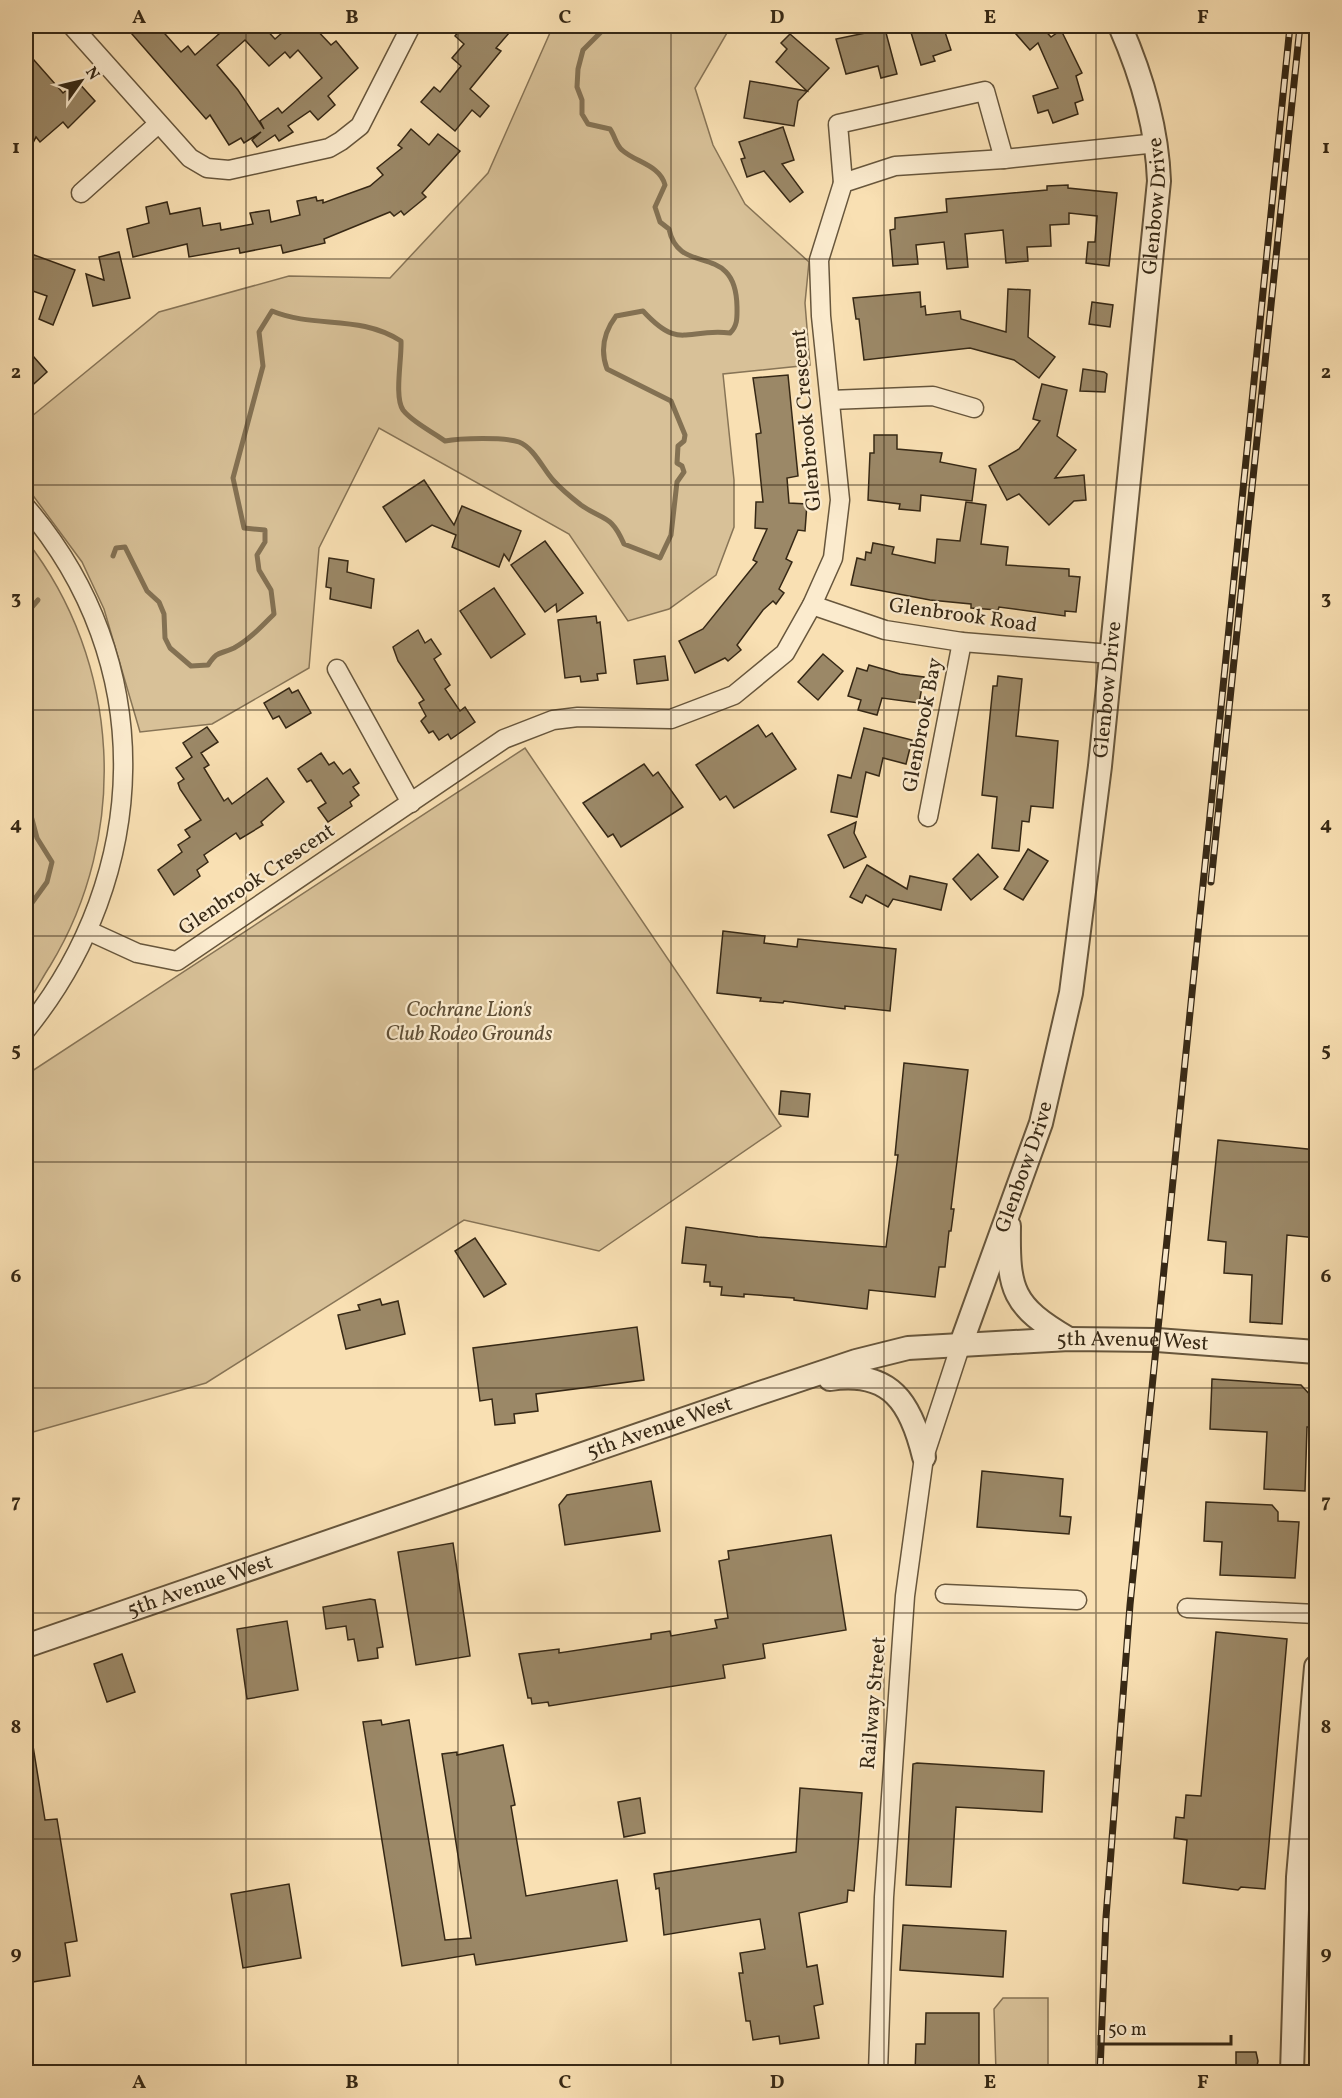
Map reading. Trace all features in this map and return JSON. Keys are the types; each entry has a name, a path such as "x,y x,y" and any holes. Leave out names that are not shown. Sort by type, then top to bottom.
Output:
{"street":[{"path":"72,26 190,158 199,164 218,170 242,168 329,148 360,126 411,26"},
{"name":"Glenbow Drive","path":"961,1344 1041,1123 1071,993 1094,811 1159,181 1157,143 1141,76 1120,26"},
{"path":"1004,159 985,91 838,124 843,183 895,166 1004,159 1157,143"},
{"path":"81,193 158,124"},
{"name":"Glenbrook Crescent","path":"89,931 137,953 177,961 504,739 553,720 578,717 671,719 734,695 785,653 812,605 833,558 840,500 819,289 819,260 843,183"},
{"path":"830,400 933,396 974,408"},
{"path":"26,507 56,546 84,594 105,651 118,711 123,771 119,832 108,879 89,931 58,986 26,1030"},
{"name":"Glenbrook Road","path":"812,605 885,630 962,642 1111,654"},
{"name":"Glenbrook Bay","path":"928,817 962,642"},
{"path":"338,669 411,803"},
{"path":"1009,1212 1008,1269 1012,1285 1021,1302 1034,1316 1069,1339"},
{"name":"5th Avenue West","path":"26,1646 381,1522 856,1361 908,1348 1069,1339 1156,1340 1317,1352"},
{"name":"Railway Street","path":"878,2073 891,1769 905,1596 924,1457 961,1344"},
{"path":"787,1386 850,1377 877,1381 892,1391 904,1405 916,1428 924,1457"},
{"path":"945,1594 1077,1600"},
{"path":"1187,1608 1317,1614"},
{"path":"1292,2073 1307,1877 1317,1667"}],"green space":[{"path":"553,26 731,26 695,88 713,145 745,204 809,262 805,303 810,365 723,374 734,480 734,527 716,575 669,609 628,621 569,534 379,428 319,548 309,668 212,724 140,732 104,609 82,562 26,486 26,421 159,312 289,276 390,278 488,173"},
{"path":"26,540 58,588 81,639 96,693 104,749 103,806 93,861 76,915 50,966 26,1004"},
{"name":"Cochrane Lion's Club Rodeo Grounds","path":"525,748 781,1126 599,1251 464,1220 206,1383 26,1434 26,1075"},
{"path":"1003,1998 1048,1998 1048,2072 996,2072 994,2009"}],"building":[{"path":"125,26 158,26 181,52 188,46 195,55 228,26 263,26 275,39 290,26 313,26 331,45 336,41 358,68 328,96 335,105 318,120 310,111 288,126 293,132 279,141 275,135 257,147 252,140 261,132 244,143 241,138 229,145 210,115 206,119","holes":["245,40 269,66 285,52 290,58 298,50 322,78 282,113 278,108 260,121 264,129 238,90 217,65"]},
{"path":"463,26 515,26 496,48 501,51 470,89 489,106 480,117 472,110 455,131 421,102 434,87 440,92 461,66 452,58 464,44 455,36"},
{"path":"909,26 943,26 951,50 933,56 935,61 921,65"},
{"path":"1009,26 1041,26 1051,37 1061,30 1082,73 1076,76 1083,100 1075,103 1078,114 1053,123 1048,110 1038,113 1033,96 1058,88 1038,43 1030,50"},
{"path":"885,29 897,74 881,78 878,66 846,74 836,39"},
{"path":"790,34 829,68 798,101 794,126 744,118 750,81 807,91 776,62 787,49 781,43"},
{"path":"26,51 63,93 77,81 95,101 68,128 63,122 40,142 36,137 26,157"},
{"path":"783,127 794,160 782,164 803,192 790,202 764,171 747,177 741,159 745,158 739,142"},
{"path":"411,129 429,145 438,134 460,151 422,193 426,197 404,215 401,211 394,216 390,212 324,239 325,243 283,253 281,245 240,253 239,248 189,257 187,244 133,257 127,229 149,223 146,207 167,202 170,214 200,208 203,226 220,223 221,230 253,224 250,213 269,210 271,222 300,215 297,201 316,197 317,201 323,200 323,203 370,186 383,175 377,168 402,148 398,145"},
{"path":"1068,185 1068,188 1117,193 1109,266 1086,263 1088,242 1095,242 1097,216 1069,213 1069,224 1050,225 1051,246 1027,247 1028,261 1006,263 1003,230 965,234 968,267 947,269 944,242 916,245 918,264 893,266 890,230 895,229 895,218 947,212 946,199 1047,190 1047,186"},
{"path":"26,252 75,270 53,325 39,319 47,296 30,290 32,284 26,282"},
{"path":"119,252 130,298 93,306 86,274 104,280 99,257"},
{"path":"1008,289 1030,290 1028,337 1055,357 1039,378 1014,360 970,348 864,360 859,319 856,319 853,298 920,292 921,307 925,306 926,315 960,311 961,319 1006,332"},
{"path":"1092,302 1113,305 1110,327 1089,324"},
{"path":"26,348 47,372 26,391"},
{"path":"1083,369 1107,374 1105,392 1080,391"},
{"path":"788,375 798,476 787,478 789,503 807,504 805,531 798,530 786,559 792,562 779,589 784,593 776,604 773,601 763,610 737,645 741,650 728,661 725,658 695,673 679,641 703,629 757,562 753,560 767,529 755,528 756,502 763,502 756,434 761,433 753,378"},
{"path":"1042,384 1067,390 1057,436 1076,450 1055,478 1084,475 1086,500 1074,501 1049,525 1019,494 1007,500 989,466 1019,449 1040,421 1033,419"},
{"path":"874,435 897,435 897,449 942,453 940,462 976,469 972,501 921,495 920,511 899,509 900,504 868,500 870,453 874,453"},
{"path":"424,480 454,525 462,506 521,531 509,561 504,554 499,567 452,547 456,535 432,525 406,542 383,507"},
{"path":"966,502 986,505 981,544 1008,547 1006,565 1069,569 1069,576 1080,577 1076,612 1065,611 1065,616 999,607 998,610 971,608 971,604 930,600 851,585 857,558 865,560 866,552 871,553 873,543 894,547 892,554 935,563 937,539 960,541"},
{"path":"545,541 583,593 557,612 556,604 545,612 511,565"},
{"path":"329,558 348,561 347,572 374,579 371,608 330,599 331,588 326,587"},
{"path":"494,588 525,634 491,658 460,611"},
{"path":"596,616 597,623 600,622 606,673 597,674 598,680 581,682 580,676 565,678 558,620"},
{"path":"418,630 425,643 431,639 441,654 434,659 450,685 445,689 460,711 465,707 475,722 451,739 448,734 439,740 433,731 429,733 421,721 426,716 419,703 424,700 398,661 393,647"},
{"path":"823,654 843,671 818,700 798,682"},
{"path":"665,656 668,680 637,684 634,660"},
{"path":"869,665 900,674 924,677 919,703 882,698 877,715 858,710 861,700 848,696 857,668 867,671"},
{"path":"998,676 1022,679 1016,736 1058,741 1053,808 1031,806 1029,822 1022,821 1019,851 992,848 997,797 982,795 993,686 997,686"},
{"path":"289,688 292,693 298,690 311,713 286,728 279,716 273,719 264,703"},
{"path":"758,725 766,737 772,733 796,769 734,808 726,796 720,800 696,765"},
{"path":"207,727 218,742 201,753 209,765 204,768 224,801 228,798 232,804 267,778 284,802 261,822 263,825 240,839 236,833 204,855 208,862 197,870 200,876 174,895 158,870 182,852 178,845 190,837 185,830 201,820 180,789 178,783 184,779 176,768 192,757 183,743"},
{"path":"864,728 912,740 906,764 883,758 879,776 866,772 857,817 831,812 838,775 851,778"},
{"path":"321,753 329,765 334,762 343,774 350,769 359,783 353,787 359,795 350,802 352,806 328,822 318,808 326,803 311,780 307,782 298,769"},
{"path":"644,764 653,776 658,772 683,807 621,847 613,834 608,837 583,803"},
{"path":"856,822 854,833 866,857 844,868 828,835"},
{"path":"1028,849 1048,861 1023,900 1004,889"},
{"path":"978,854 998,877 971,900 953,879"},
{"path":"867,865 907,889 910,876 947,884 941,910 893,899 888,907 866,895 862,903 850,897"},
{"path":"723,931 765,936 764,943 797,947 798,939 896,949 890,1011 845,1006 845,1009 784,1001 783,1003 760,1001 761,998 717,993"},
{"path":"904,1063 968,1070 951,1209 954,1209 951,1231 949,1231 945,1267 939,1267 935,1297 869,1290 867,1309 794,1300 794,1298 744,1294 744,1297 721,1295 722,1287 710,1286 710,1282 704,1282 706,1265 682,1263 686,1227 758,1237 886,1247 898,1155 895,1155"},
{"path":"781,1091 810,1094 808,1117 779,1114"},
{"path":"1218,1140 1317,1150 1317,1238 1287,1235 1282,1324 1250,1322 1252,1275 1224,1273 1226,1242 1208,1240"},
{"path":"475,1238 506,1284 484,1297 455,1251"},
{"path":"380,1299 382,1305 398,1301 405,1334 346,1349 338,1315 360,1310 358,1305"},
{"path":"637,1327 644,1380 536,1394 538,1411 514,1414 515,1423 495,1425 492,1399 480,1401 473,1348"},
{"path":"1212,1379 1301,1385 1312,1397 1311,1427 1307,1427 1305,1491 1264,1489 1267,1432 1210,1429"},
{"path":"982,1471 1063,1479 1060,1516 1071,1517 1069,1534 977,1527"},
{"path":"651,1481 660,1531 565,1545 559,1505 567,1495"},
{"path":"1206,1502 1272,1505 1278,1512 1278,1521 1299,1522 1295,1578 1220,1575 1222,1542 1204,1541"},
{"path":"831,1535 846,1630 763,1644 765,1658 723,1665 725,1678 549,1706 548,1702 532,1704 531,1698 528,1698 519,1654 559,1649 559,1653 651,1639 651,1634 670,1631 671,1636 717,1628 715,1620 728,1618 719,1561 729,1559 728,1551"},
{"path":"453,1543 470,1656 416,1665 398,1552"},
{"path":"375,1600 383,1647 377,1648 378,1658 358,1661 354,1639 348,1640 346,1626 326,1629 323,1607"},
{"path":"287,1621 298,1690 247,1699 237,1629"},
{"path":"1216,1632 1287,1639 1265,1889 1241,1887 1238,1890 1183,1883 1187,1840 1174,1838 1176,1817 1184,1818 1186,1795 1201,1796"},
{"path":"122,1654 135,1692 107,1702 94,1664"},
{"path":"381,1720 382,1725 409,1720 445,1940 471,1938 442,1754 457,1752 457,1755 503,1745 515,1805 511,1806 526,1896 617,1880 627,1941 476,1965 474,1954 402,1966 363,1722"},
{"path":"33,1746 45,1820 57,1819 77,1941 65,1943 70,1976 26,1983 26,1747"},
{"path":"913,1764 1044,1771 1042,1812 956,1807 951,1887 906,1885"},
{"path":"800,1788 862,1793 859,1834 854,1891 848,1890 847,1902 799,1913 807,1967 817,1965 823,2004 814,2006 819,2038 780,2044 779,2036 753,2040 750,2021 746,2021 739,1973 743,1973 740,1953 765,1949 760,1919 664,1935 659,1888 656,1889 654,1874 796,1852"},
{"path":"640,1798 645,1833 624,1837 618,1802"},
{"path":"289,1884 301,1958 243,1968 231,1894"},
{"path":"903,1925 1006,1931 1003,1977 900,1970"},
{"path":"926,2013 979,2013 979,2073 915,2073 916,2044 925,2044"},
{"path":"1236,2052 1256,2052 1258,2061 1256,2071 1236,2071"}],"waterway":[{"path":"113,556 116,548 125,547 147,591 159,602 164,614 165,638 170,648 191,666 208,665 217,655 245,641 274,614 271,590 259,570 257,555 265,542 265,530 244,528 233,478 263,366 259,332 272,311 305,319 369,327 401,341 400,404 412,419 445,441 493,439 519,442 534,454 563,490 581,505 611,523 624,544 660,558 671,535 677,482 684,472 682,466 677,463 678,446 684,441 685,435 671,401 607,369 604,341 616,316 643,311 666,331 675,334 730,333 736,324 737,307 734,286 727,273 718,266 684,252 675,244 669,229 660,222 655,207 665,185 658,173 622,150 610,129 588,124 582,114 582,100 577,87 578,69 583,50 607,26"},
{"path":"26,614 38,600"},
{"path":"26,648 31,678 26,696"},
{"path":"26,797 37,838 52,862 47,882 26,911"}],"railway":[{"path":"1100,2072 1106,1917 1130,1605 1290,26"},
{"path":"1211,882 1300,26"}]}
